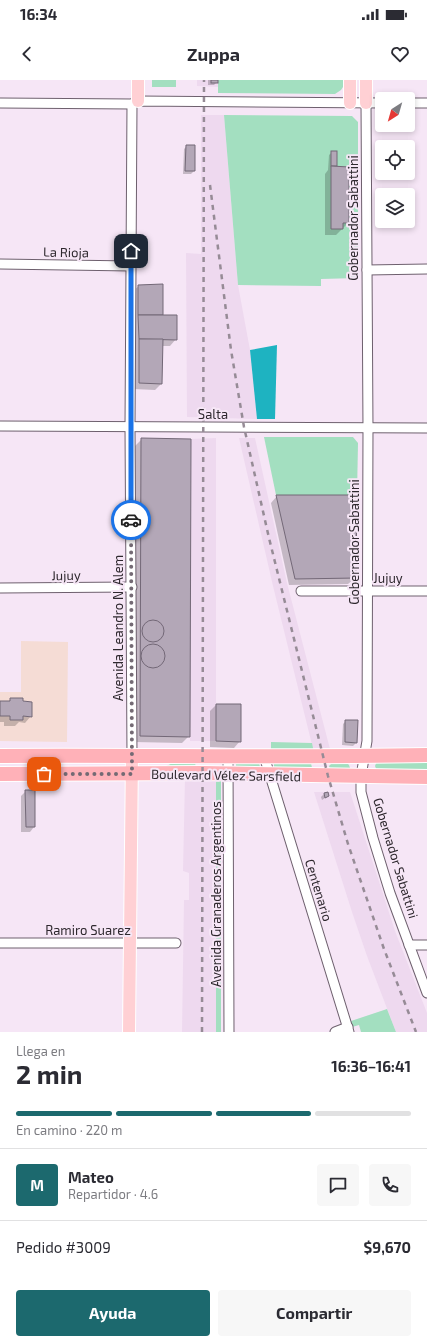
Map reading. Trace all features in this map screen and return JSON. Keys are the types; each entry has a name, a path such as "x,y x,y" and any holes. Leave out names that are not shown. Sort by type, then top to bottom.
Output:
{"highway":[{"name":"Boulevard Vélez Sarsfield","path":"0,756 427,755"},
{"name":"Boulevard Vélez Sarsfield","path":"0,774 269,774 427,777"}],"main road":[{"name":"Avenida Leandro N. Alem","path":"135,102 138,80"},
{"path":"350,80 350,103"},
{"name":"Gobernador Sabattini","path":"366,80 366,103"},
{"name":"Avenida Leandro N. Alem","path":"129,1032 132,755"}],"street":[{"name":"Avenida Leandro N. Alem","path":"132,755 130,427 131,266 135,102"},
{"path":"0,103 375,103"},
{"name":"Gobernador Sabattini","path":"366,103 368,428 367,741 361,776 361,792 373,838 409,945 427,993"},
{"path":"415,103 427,103"},
{"name":"La Rioja","path":"0,264 131,266"},
{"path":"367,270 427,269"},
{"name":"Salta","path":"0,426 427,428"},
{"name":"Jujuy","path":"0,588 132,587"},
{"name":"Jujuy","path":"301,591 427,592"},
{"name":"Avenida Granaderos Argentinos","path":"228,756 229,1032"},
{"name":"Centenario","path":"264,756 348,1030"},
{"name":"Ramiro Suarez","path":"0,943 176,943"},
{"path":"409,945 427,945"},
{"path":"335,1032 348,1030"}],"shaded area":[{"path":"197,80 211,80 211,83 218,83 218,87 197,86"},
{"path":"201,115 224,115 238,285 250,350 257,419 187,417 186,253 201,254"},
{"path":"216,438 216,741 190,741 191,439"},
{"path":"239,438 255,438 287,583 331,753 314,753 273,586"},
{"path":"21,641 68,642 67,742 0,741 0,716 10,716 10,720 22,720 23,716 32,717 32,702 23,701 23,698 10,701 0,701 0,692 21,692"},
{"path":"185,778 216,778 216,1032 182,1032 184,900 189,900 189,873 183,871"},
{"path":"314,792 350,792 395,931 427,1013 427,1032 396,1032 367,956"}],"green space":[{"path":"152,80 176,80 176,87 152,87"},
{"path":"218,80 344,80 343,87 335,94 218,93"},
{"path":"224,115 352,116 358,122 358,278 321,279 321,286 238,285"},
{"path":"264,437 353,437 358,443 357,495 276,495"},
{"path":"271,742 312,743 314,753 271,750"},
{"path":"427,759 427,773 377,771 375,766 377,761"},
{"path":"175,762 195,763 196,767 164,767"},
{"path":"236,763 259,763 260,767 236,768"},
{"path":"274,763 311,763 312,768 274,768"},
{"path":"332,763 347,763 350,768 330,769 329,766"},
{"path":"216,778 221,780 221,1032 216,1032"},
{"path":"387,1009 396,1032 361,1032 359,1025 352,1027 351,1021"}],"water":[{"path":"277,345 275,419 257,419 250,350"}],"building":[{"path":"211,80 218,80 218,83 211,83"},
{"path":"186,145 195,145 195,171 185,171"},
{"path":"331,151 337,151 337,166 331,166"},
{"path":"331,166 349,167 349,223 343,223 343,229 331,229"},
{"path":"163,284 163,315 138,315 138,285"},
{"path":"138,315 177,315 177,340 139,339"},
{"path":"139,339 163,339 162,384 139,383"},
{"path":"141,438 191,439 190,737 140,736"},
{"path":"276,495 357,495 356,578 295,579"},
{"path":"149,620 157,620 164,627 164,635 157,642 149,642 142,635 142,627"},
{"path":"153,644 161,648 165,656 161,664 153,668 145,664 141,656 145,648"},
{"path":"10,698 23,698 23,701 32,702 32,717 23,716 23,720 10,720 10,716 0,716 0,701 10,701"},
{"path":"216,704 241,704 241,742 216,741"},
{"path":"345,720 358,720 357,743 345,742"},
{"path":"25,790 35,790 35,827 26,827"},
{"path":"328,792 329,796 325,798 324,793"}],"railway":[{"path":"202,1032 204,80"},
{"path":"210,185 231,350 244,427 269,538 328,776 348,844 384,949 416,1032"}],"way so far":[{"path":"44,774 132,774 131,520"}],"route":[{"path":"131,251 131,520"}]}
